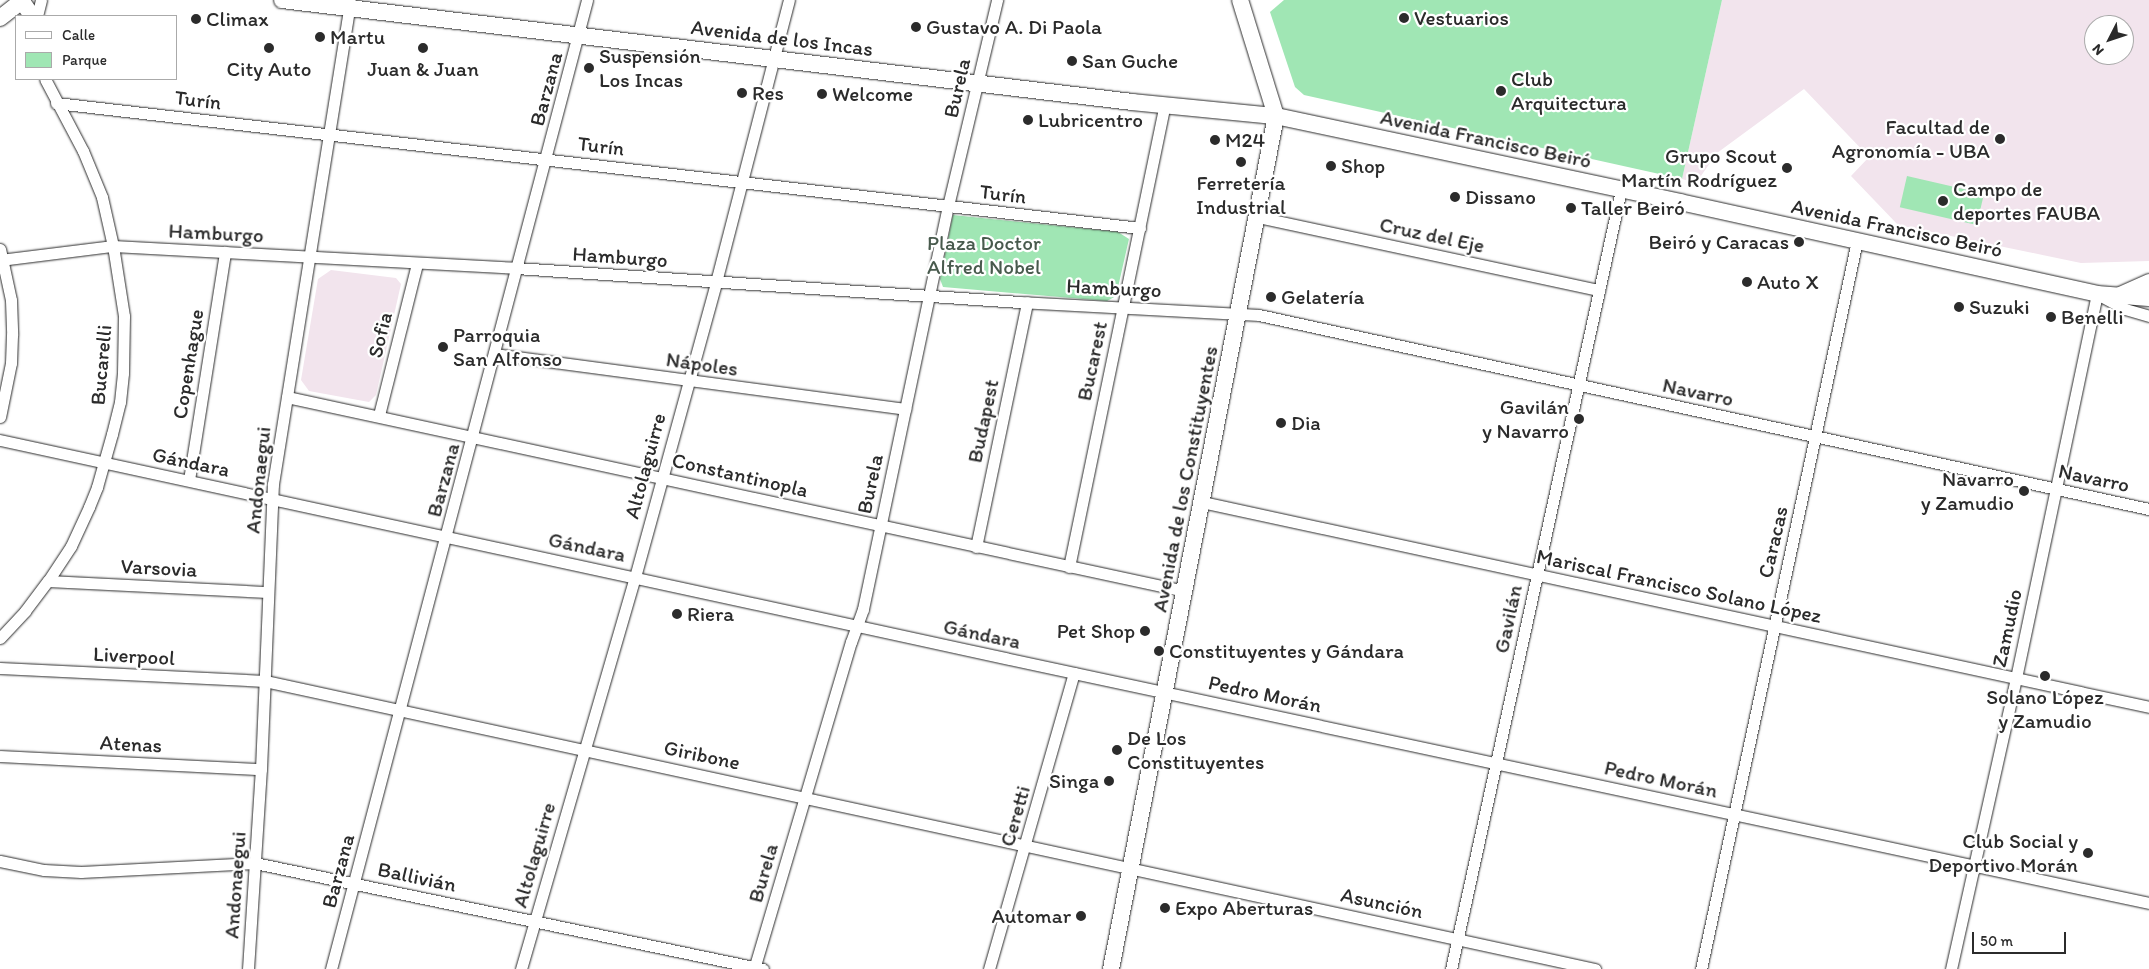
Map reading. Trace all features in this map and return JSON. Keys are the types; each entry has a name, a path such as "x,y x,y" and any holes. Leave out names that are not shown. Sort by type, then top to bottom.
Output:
{"main road":[{"path":"0,18 22,0 31,15"},
{"name":"Avenida de los Incas","path":"282,0 349,4 579,35 1276,116"},
{"name":"Avenida de los Constituyentes","path":"1111,969 1258,217 1276,116 1240,0"},
{"name":"Avenida Francisco Beiró","path":"1276,116 2097,294 2149,298"},
{"path":"2118,296 2149,282"}],"street":[{"path":"37,15 41,0"},
{"name":"Barzana","path":"331,969 474,436 587,0"},
{"name":"Altolaguirre","path":"521,969 635,576 716,282 788,0"},
{"name":"Burela","path":"757,968 805,797 863,609 948,206 997,0"},
{"name":"Andonaegui","path":"248,969 261,769 272,499 349,4"},
{"name":"Bucarelli","path":"0,638 25,611 71,546 97,487 120,402 123,373 124,316 113,246 102,197 83,151 45,80"},
{"name":"Turín","path":"56,103 547,158 741,183 1140,228"},
{"name":"Bucarest","path":"1069,567 1165,104"},
{"name":"Gavilán","path":"1451,969 1621,190"},
{"name":"Cruz del Eje","path":"1258,217 1599,290"},
{"name":"Caracas","path":"1701,969 1857,241"},
{"name":"Hamburgo","path":"1,256 113,246 516,268 930,296 1238,314"},
{"name":"Copenhague","path":"188,480 225,252"},
{"path":"0,417 11,363 12,335 11,300 1,256"},
{"name":"Sofia","path":"379,415 417,264"},
{"name":"Avenida Francisco Beiró","path":"2097,294 2124,309 2149,316"},
{"name":"Zamudio","path":"1951,969 2016,678 2097,294"},
{"name":"Budapest","path":"976,547 1026,302"},
{"name":"Navarro","path":"1238,314 1259,315 2149,509"},
{"name":"Nápoles","path":"494,354 905,409"},
{"name":"Constantinopla","path":"287,397 379,415 976,547 1184,590"},
{"name":"Gándara","path":"0,440 1165,692"},
{"name":"Mariscal Francisco Solano López","path":"1202,502 2149,707"},
{"name":"Varsovia","path":"48,581 268,592"},
{"name":"Liverpool","path":"0,668 265,681"},
{"name":"Ceretti","path":"990,969 1074,673"},
{"name":"Giribone","path":"265,681 1131,868"},
{"name":"Pedro Morán","path":"1165,692 2149,903"},
{"name":"Atenas","path":"0,756 261,769"},
{"name":"Ballivián","path":"0,861 44,870 81,872 255,864 354,882 534,922 757,968"},
{"name":"Asunción","path":"1131,868 1596,969"}],"shaded area":[{"name":"Facultad de Agronomía - UBA","path":"1722,0 2149,0 2149,261 2081,263 1898,225 1851,176 1869,157 1804,89 1717,153 1696,183 1682,179"},
{"path":"331,270 396,278 401,284 376,395 369,402 309,391 301,380 318,279"}],"green space":[{"name":"Club Arquitectura","path":"1284,0 1722,0 1682,179 1304,95 1295,87 1270,12"},
{"name":"Campo de deportes FAUBA","path":"1907,176 1984,194 1977,225 1900,207"},
{"name":"Plaza Doctor Alfred Nobel","path":"953,215 1118,232 1129,239 1116,296 1107,301 943,287 940,279"}],"place":[{"name":"Vestuarios","path":"1404,18"},
{"name":"Climax","path":"196,19"},
{"name":"Gustavo A. Di Paola","path":"916,27"},
{"name":"Martu","path":"320,37"},
{"name":"City Auto","path":"269,48"},
{"name":"Juan & Juan","path":"423,48"},
{"name":"San Guche","path":"1072,61"},
{"name":"Suspensión Los Incas","path":"589,68"},
{"name":"Club Arquitectura","path":"1501,91"},
{"name":"Res","path":"742,93"},
{"name":"Welcome","path":"822,94"},
{"name":"Lubricentro","path":"1028,120"},
{"name":"Facultad de Agronomía - UBA","path":"2000,139"},
{"name":"M24","path":"1215,140"},
{"name":"Ferretería Industrial","path":"1241,162"},
{"name":"Shop","path":"1331,166"},
{"name":"Grupo Scout Martín Rodríguez","path":"1787,168"},
{"name":"Dissano","path":"1455,197"},
{"name":"Campo de deportes FAUBA","path":"1943,201"},
{"name":"Taller Beiró","path":"1571,208"},
{"name":"Beiró y Caracas","path":"1799,242"},
{"name":"Auto X","path":"1747,282"},
{"name":"Gelatería","path":"1271,297"},
{"name":"Suzuki","path":"1959,307"},
{"name":"Benelli","path":"2051,317"},
{"name":"Parroquia San Alfonso","path":"443,347"},
{"name":"Gavilán y Navarro","path":"1579,419"},
{"name":"Dia","path":"1281,423"},
{"name":"Navarro y Zamudio","path":"2024,491"},
{"name":"Riera","path":"677,614"},
{"name":"Pet Shop","path":"1145,631"},
{"name":"Constituyentes y Gándara","path":"1159,651"},
{"name":"Solano López y Zamudio","path":"2045,676"},
{"name":"De Los Constituyentes","path":"1117,750"},
{"name":"Singa","path":"1109,781"},
{"name":"Club Social y Deportivo Morán","path":"2088,853"},
{"name":"Expo Aberturas","path":"1165,908"},
{"name":"Automar","path":"1081,916"}]}
